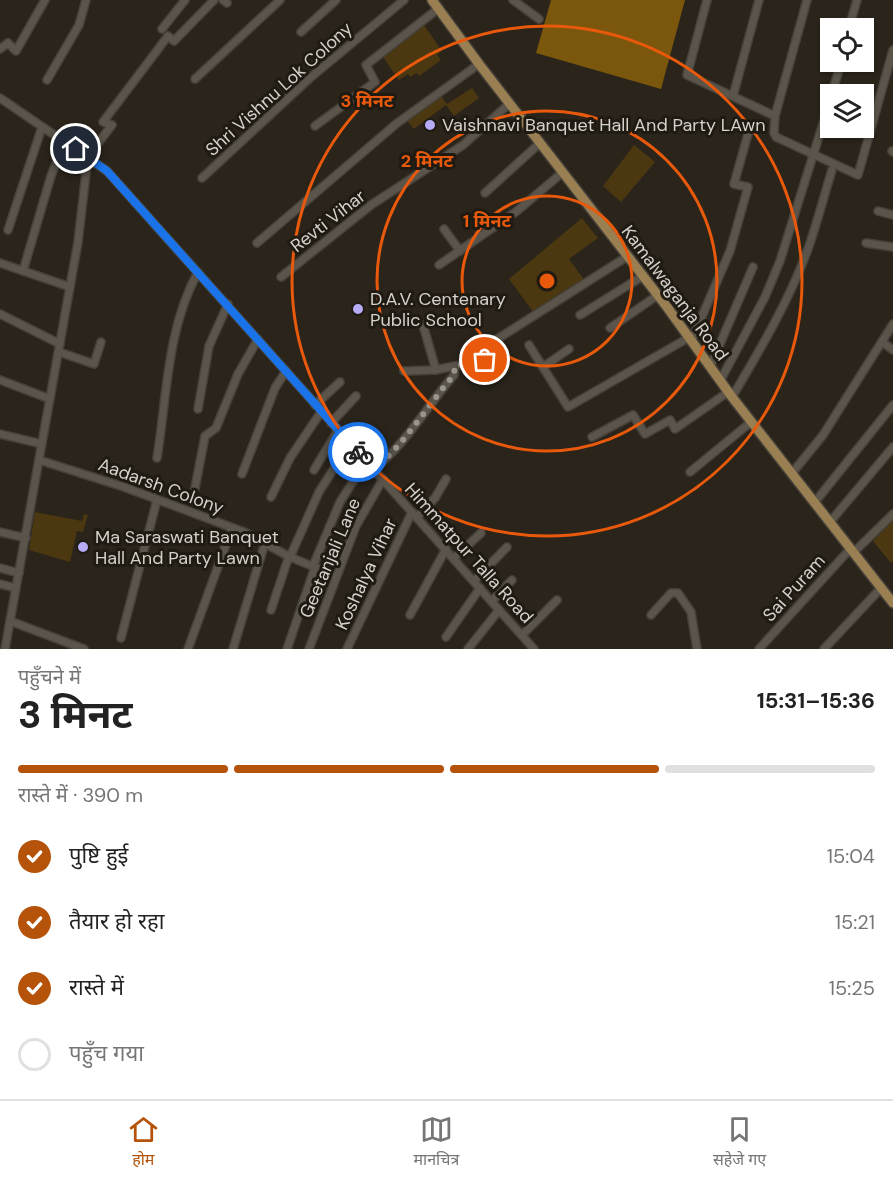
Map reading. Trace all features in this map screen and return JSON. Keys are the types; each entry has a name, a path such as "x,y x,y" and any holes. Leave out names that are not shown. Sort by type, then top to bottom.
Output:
{"main road":[{"name":"Kamalwaganja Road","path":"435,4 509,104 658,295 730,395 793,472 893,603"}],"street":[{"path":"0,49 8,43 16,51 45,0"},
{"path":"47,80 79,25 86,0"},
{"path":"162,29 185,0"},
{"path":"5,649 70,287 86,189 88,156 112,125 103,122 168,36 174,40 214,0"},
{"path":"195,80 280,0"},
{"path":"301,32 336,0"},
{"name":"Shri Vishnu Lok Colony","path":"202,178 302,86 404,0"},
{"path":"513,0 539,19"},
{"path":"707,0 687,75 775,116"},
{"path":"733,96 759,0"},
{"path":"807,0 775,116 774,133 776,137 859,175 893,50"},
{"path":"852,18 857,0"},
{"path":"315,126 375,82 366,65 435,4"},
{"path":"257,243 396,124 479,64"},
{"name":"Himmatpur Talla Road","path":"0,98 107,171 446,549 531,648"},
{"name":"Revti Vihar","path":"281,277 371,206 463,145 509,104"},
{"path":"8,230 42,127"},
{"path":"529,345 568,407 689,340 730,251 748,188 734,184 748,134"},
{"path":"720,381 780,261 820,138"},
{"path":"23,271 51,176 65,142"},
{"path":"485,193 540,143"},
{"path":"592,437 633,415 645,434 670,420 675,429 730,395 761,348 794,284 808,249 832,170"},
{"path":"439,265 517,211 563,172"},
{"path":"878,211 893,215"},
{"path":"444,229 460,251"},
{"path":"866,243 893,247"},
{"path":"404,371 455,370 485,360 490,343 628,256"},
{"path":"0,263 70,287"},
{"path":"710,367 753,267"},
{"path":"157,458 175,328 188,289 198,272"},
{"path":"580,315 643,276"},
{"path":"610,328 658,295"},
{"path":"198,409 209,346 228,304"},
{"path":"0,314 59,348 94,364 101,342"},
{"path":"793,472 822,435 893,324"},
{"path":"423,325 436,370"},
{"path":"195,488 205,436 216,428 238,374 258,339"},
{"path":"882,342 893,350"},
{"path":"543,367 570,349"},
{"path":"374,469 402,442 455,370"},
{"path":"242,474 275,388 286,371"},
{"path":"0,380 50,399"},
{"path":"315,405 340,382"},
{"path":"331,423 356,396"},
{"path":"815,502 893,405"},
{"path":"271,498 290,458 321,412"},
{"path":"690,472 752,422"},
{"path":"314,470 338,430"},
{"path":"0,434 42,444"},
{"path":"271,610 290,557 319,492 350,443"},
{"path":"831,522 893,447"},
{"name":"Aadarsh Colony","path":"39,460 82,472 232,528 290,557 336,576"},
{"path":"287,649 314,567 340,502 366,461"},
{"name":"Geetanjali Lane","path":"309,649 356,526 383,479"},
{"name":"Koshalya Vihar","path":"348,649 414,514 435,498 446,479"},
{"path":"121,638 157,500"},
{"name":"Sai Puram","path":"759,649 853,550 893,514"},
{"path":"188,649 232,528"},
{"path":"0,532 26,538"},
{"path":"454,558 481,533"},
{"path":"233,649 265,543"},
{"path":"474,581 507,547"},
{"path":"410,615 446,549"},
{"path":"0,568 19,573"},
{"path":"492,601 512,580"},
{"path":"0,584 16,588"},
{"path":"446,638 480,588"},
{"path":"824,649 882,588"},
{"path":"651,615 670,593 678,593 685,600 691,612 697,649"},
{"path":"522,635 557,600"},
{"path":"468,649 499,610"},
{"path":"0,622 10,623 84,649"}],"shaded area":[{"path":"551,0 685,0 661,89 536,53"},
{"path":"424,25 442,51 437,55 441,60 419,76 417,73 410,77 408,74 399,80 383,57"},
{"path":"472,88 479,98 454,116 446,105 414,129 407,121 441,96 447,104"},
{"path":"634,145 655,162 621,202 603,186"},
{"path":"582,218 598,238 569,259 585,281 534,313 509,279"},
{"path":"35,512 82,521 84,514 88,515 83,532 77,531 70,562 29,550"},
{"path":"893,520 893,561 891,563 873,541"}],"way so far":[{"path":"358,452 374,469 387,459 402,442 411,427 454,375 455,366 485,360"}],"place":[{"name":"Vaishnavi Banquet Hall And Party LAwn","path":"430,125"},
{"name":"D.A.V. Centenary Public School","path":"358,309"},
{"name":"Ma Saraswati Banquet Hall And Party Lawn","path":"83,547"}],"route":[{"path":"76,149 107,171 358,452"}]}
